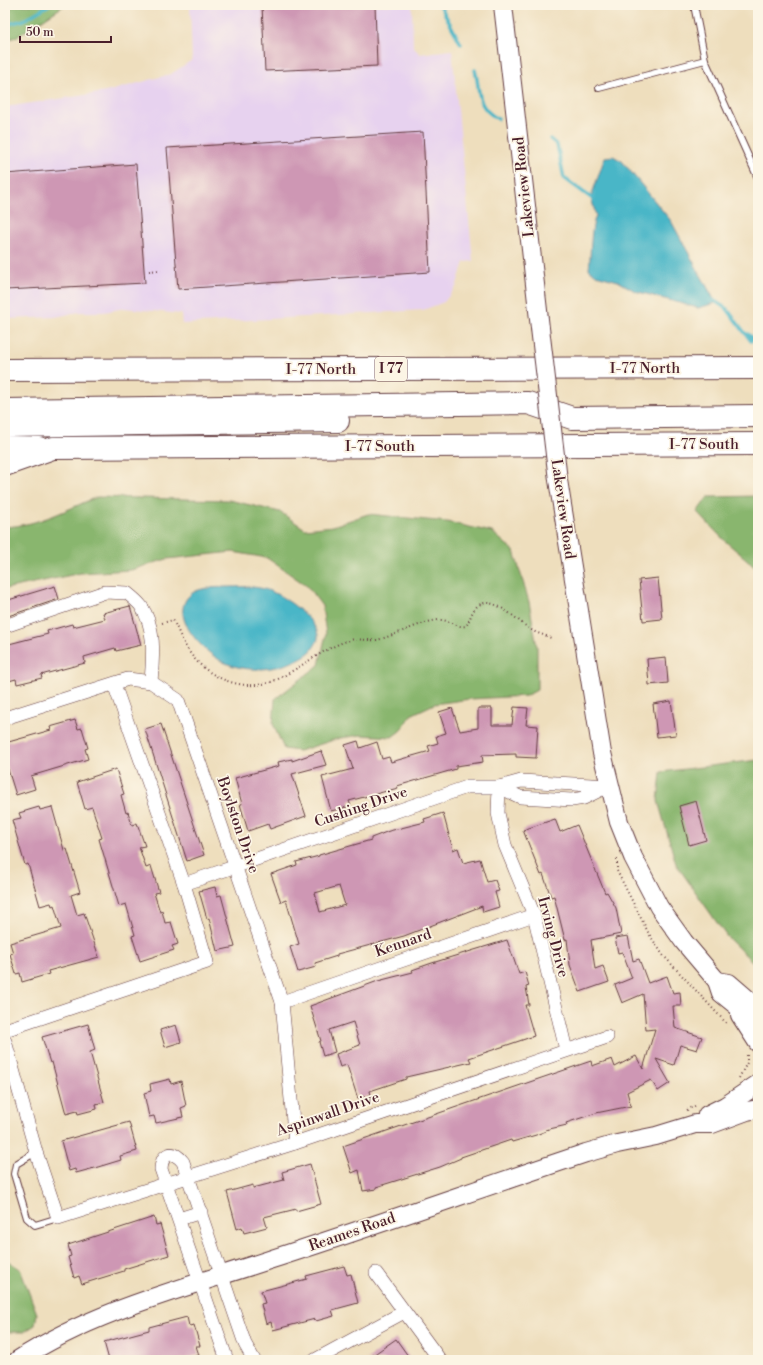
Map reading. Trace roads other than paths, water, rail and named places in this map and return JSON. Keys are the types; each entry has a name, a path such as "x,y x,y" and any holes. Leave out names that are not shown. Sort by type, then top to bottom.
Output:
{"highway":[{"name":"I-77 North","path":"11,373 758,368"},
{"path":"5,410 494,411 530,418 550,411 572,418 606,411 758,401"},
{"path":"5,426 494,411"},
{"path":"606,411 758,416"},
{"name":"I-77 South","path":"5,465 53,448 758,444"},
{"path":"5,448 53,448"}],"main road":[{"name":"Lakeview Road","path":"503,5 558,480 608,786 625,839 649,889 684,942 718,981 721,993 758,1023"},
{"name":"Lakeview Road","path":"718,981 729,983 758,1008"},
{"path":"734,1004 752,1046"},
{"name":"Reames Road","path":"18,1360 46,1342 91,1320 586,1153 617,1144 656,1136 690,1117 707,1114 726,1106 758,1084"},
{"name":"Reames Road","path":"690,1117 712,1124 747,1111 758,1109"}],"street":[{"path":"5,626 105,592 127,593 141,606 150,625 154,650 151,682"},
{"name":"Boylston Drive","path":"5,718 128,679 151,682 178,700 282,1002 295,1143"},
{"path":"5,1030 207,962 184,884 114,684"},
{"name":"Cushing Drive","path":"184,884 467,787 499,787 520,796 572,800 584,798 608,786"},
{"name":"Irving Drive","path":"499,787 498,813 505,845 534,915 566,1050"},
{"name":"Kennard","path":"282,1002 534,915"},
{"name":"Aspinwall Drive","path":"58,1218 295,1143 607,1037"},
{"path":"5,1041 36,1152 58,1218"},
{"path":"226,1360 161,1169 161,1162 166,1156 172,1154 178,1156 183,1162 245,1344 254,1360"},
{"path":"179,1219 201,1212"},
{"path":"376,1274 440,1360"},
{"path":"316,1360 404,1312"}],"lane":[{"path":"694,5 705,60 758,178"},
{"path":"599,88 705,60"},
{"path":"36,1152 16,1164 14,1174 27,1218 35,1224 58,1218"}],"water":[{"path":"613,156 622,161 671,221 716,303 698,308 635,291 618,281 596,275 589,269 592,234 596,216 591,197 605,157"},
{"path":"225,587 265,589 291,603 305,615 316,628 318,637 314,648 307,655 296,661 267,669 236,667 220,660 201,645 192,635 186,625 183,614 184,604 193,592 206,588"}],"waterway":[{"path":"5,25 24,20 49,5"},
{"path":"440,5 461,44"},
{"path":"475,70 482,104 498,119"},
{"path":"550,139 557,145 564,178 594,200"},
{"path":"713,300 727,309 751,341"},
{"path":"748,334 756,341"}]}
